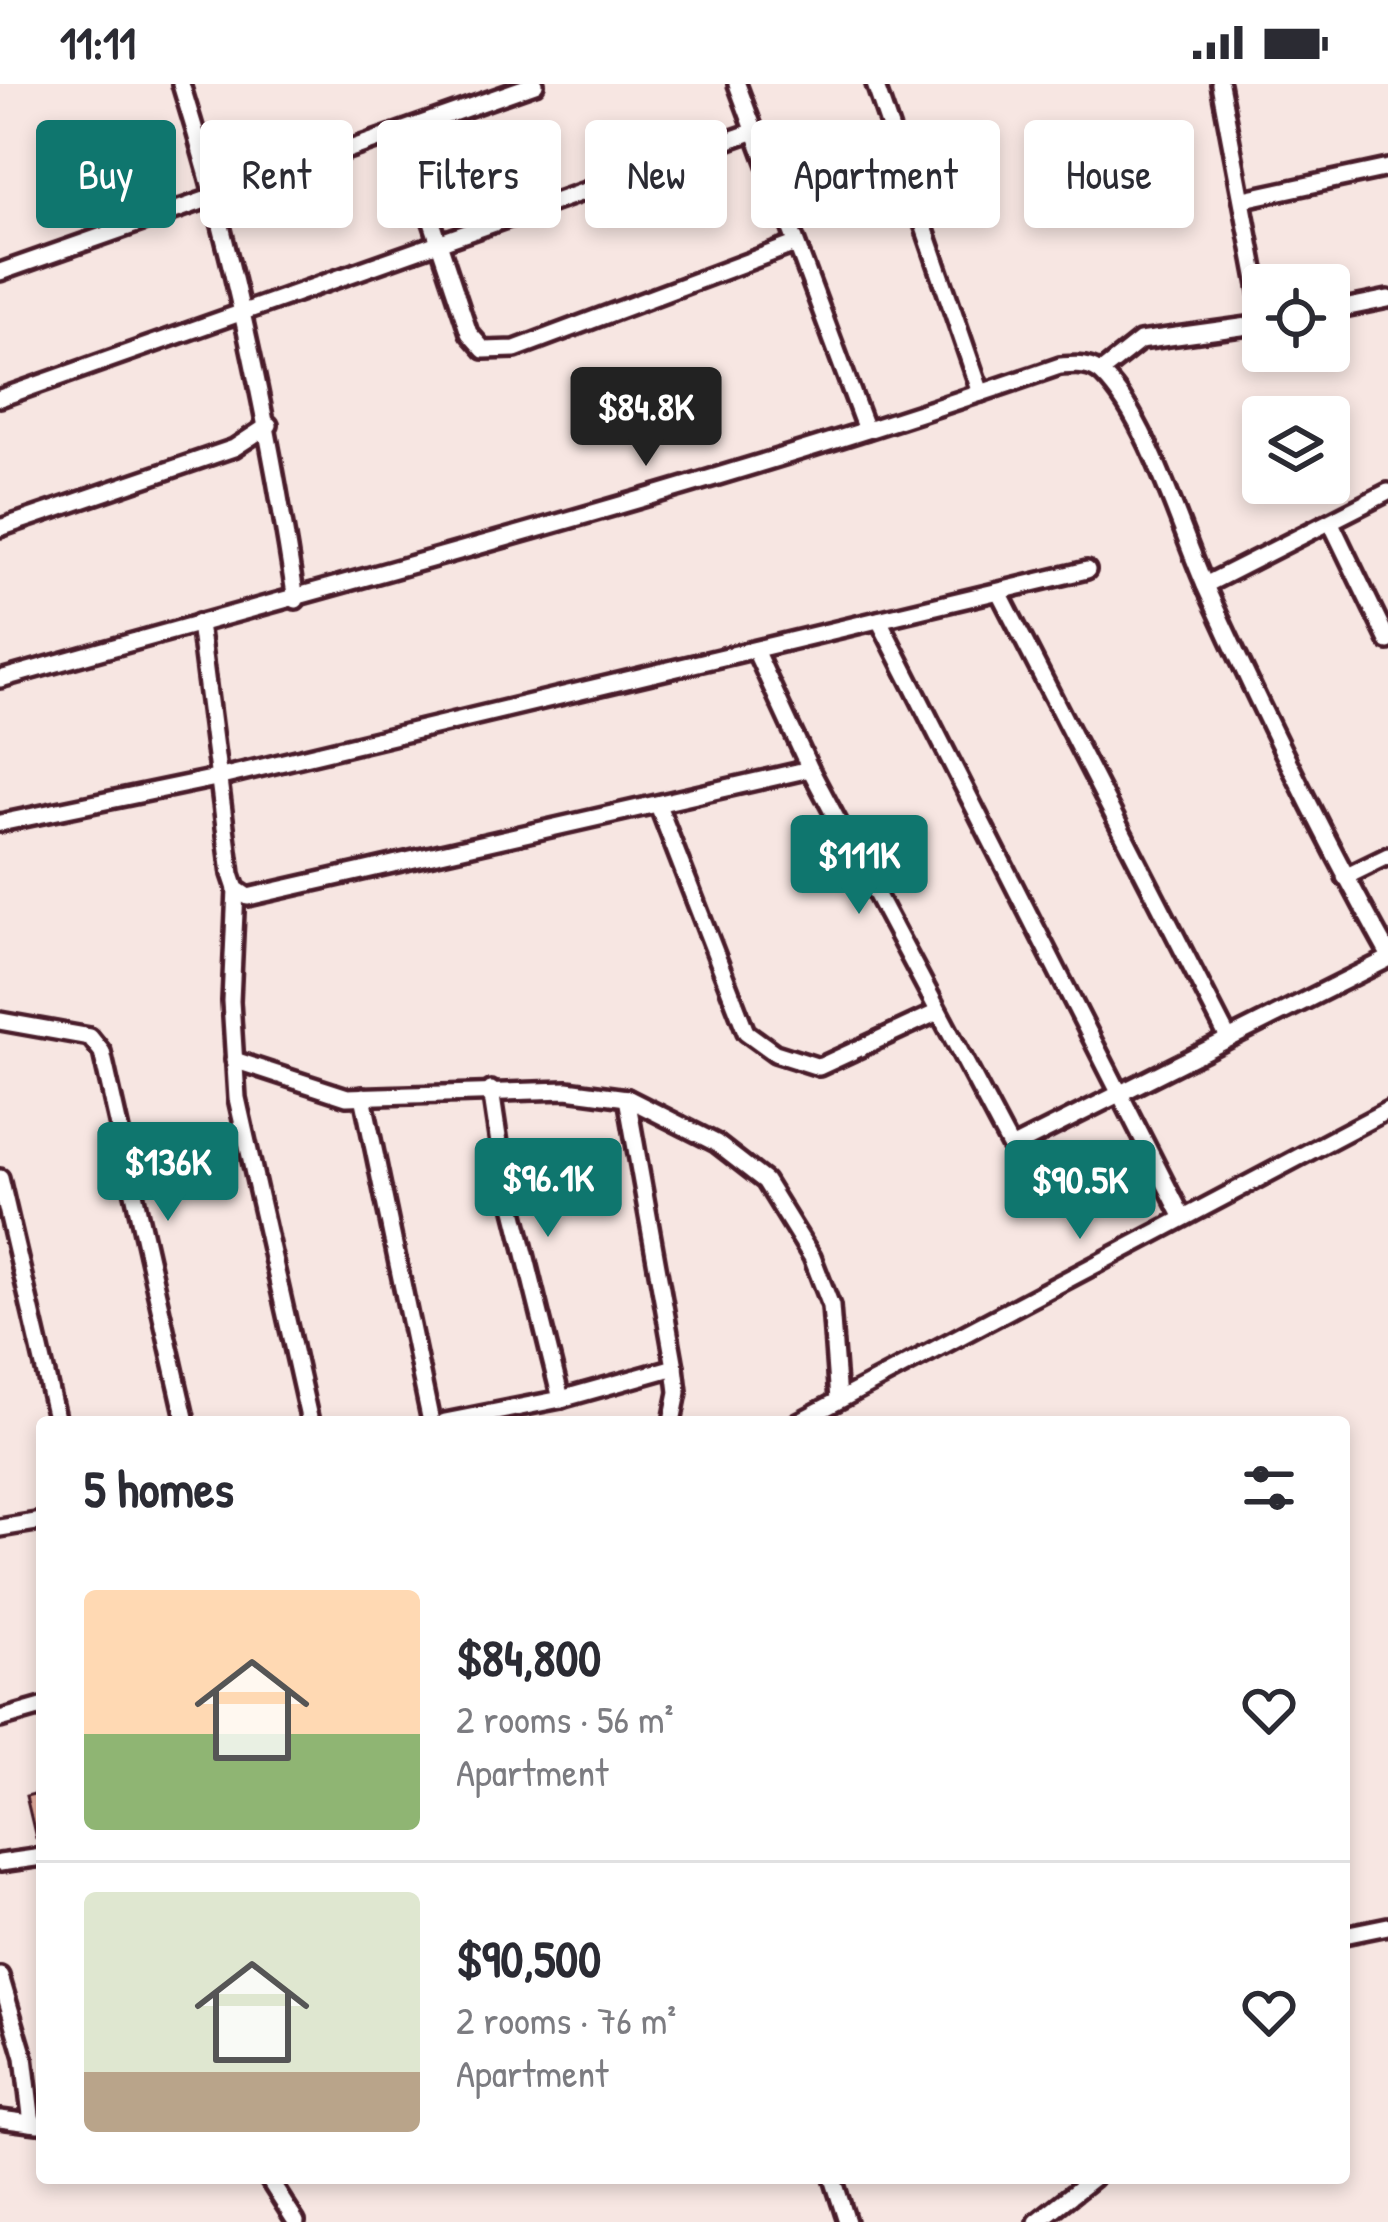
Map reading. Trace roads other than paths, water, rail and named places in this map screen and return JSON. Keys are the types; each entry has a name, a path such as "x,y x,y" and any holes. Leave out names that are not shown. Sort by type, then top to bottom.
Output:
{"street":[{"path":"181,84 200,145"},
{"path":"437,120 536,84"},
{"path":"737,84 751,121"},
{"path":"875,84 981,393"},
{"path":"1220,84 1255,264"},
{"path":"0,398 751,132"},
{"path":"1244,199 1388,168"},
{"path":"0,272 200,203"},
{"path":"224,228 269,425 296,600"},
{"path":"434,228 469,332 484,350 515,349 795,244"},
{"path":"789,228 866,430"},
{"path":"1350,307 1388,299"},
{"path":"1101,372 1140,341 1242,327"},
{"path":"0,679 199,622 296,600 866,430 1060,366 1085,365 1101,372 1124,402 1205,585 1345,877 1388,956 1011,1148 810,770 755,650"},
{"path":"0,528 234,448 269,425"},
{"path":"1205,585 1388,493"},
{"path":"1331,523 1388,641"},
{"path":"0,823 221,777 1087,570"},
{"path":"999,592 1228,1038"},
{"path":"879,620 1182,1216"},
{"path":"199,622 236,889 237,1098 309,1416"},
{"path":"236,889 248,897 810,770"},
{"path":"658,805 746,1032 775,1053 819,1066 938,1012"},
{"path":"1345,877 1388,856"},
{"path":"0,1021 90,1037 102,1052 185,1416"},
{"path":"234,1060 309,1086 364,1096 567,1090 626,1098 744,1161 787,1210 831,1306 838,1400"},
{"path":"491,1090 501,1157 561,1399"},
{"path":"364,1096 430,1416"},
{"path":"626,1098 675,1367 678,1392 673,1416"},
{"path":"809,1416 1388,1110"},
{"path":"0,1178 56,1416"},
{"path":"476,1416 561,1399 675,1367"},
{"path":"0,1528 36,1522"},
{"path":"1,1718 36,1709"},
{"path":"0,1863 36,1858"},
{"path":"1350,1934 1388,1926"},
{"path":"0,1976 36,2119"},
{"path":"0,2120 36,2124"},
{"path":"272,2184 296,2222"},
{"path":"835,2184 847,2222"},
{"path":"1044,2220 1086,2184"}]}
